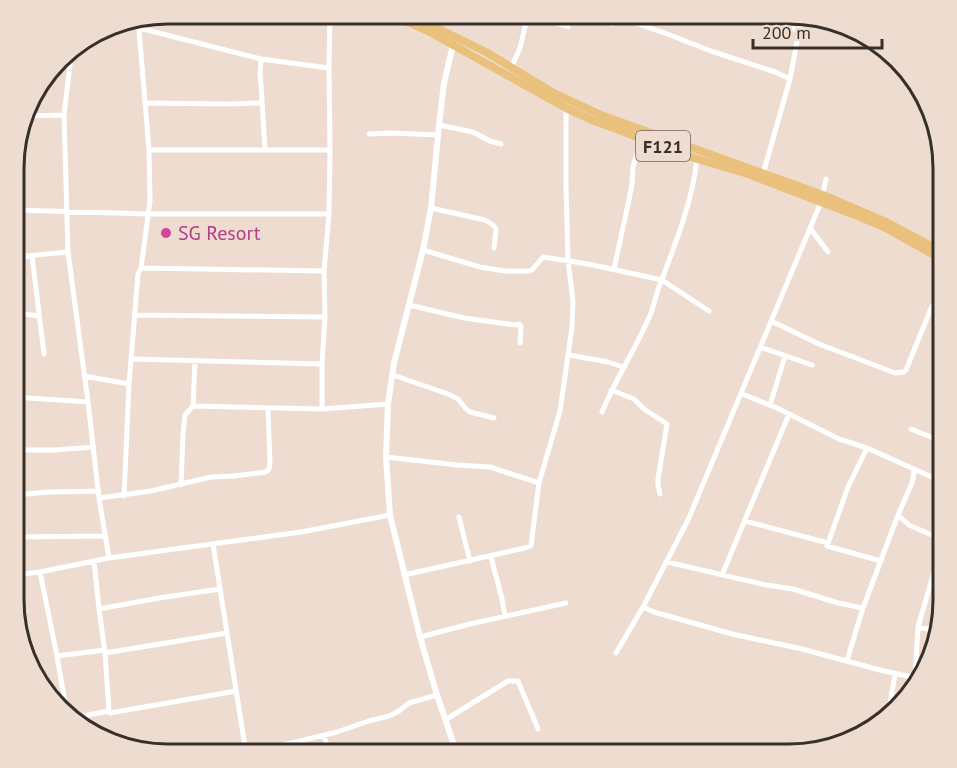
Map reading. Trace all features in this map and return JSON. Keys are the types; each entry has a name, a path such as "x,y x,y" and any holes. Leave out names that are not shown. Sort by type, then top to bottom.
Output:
{"main road":[{"name":"F121","path":"412,24 592,120 697,159 822,198 884,227 933,254"},
{"name":"F121","path":"430,24 486,52 552,92 601,115 886,222 933,246"}],"street":[{"path":"322,409 324,271 329,214 330,24"},
{"path":"511,68 520,48 526,24"},
{"path":"559,24 568,27"},
{"path":"638,24 790,79"},
{"path":"775,24 799,30"},
{"path":"763,174 790,79 800,24"},
{"path":"124,496 134,315 150,201 149,150 139,28 261,58 329,68"},
{"path":"453,45 444,83 431,208 423,249 399,341 388,404 386,457 390,515 404,575 420,637 453,744"},
{"path":"261,58 265,150"},
{"path":"70,63 64,115 68,252 109,558"},
{"path":"145,103 252,104 262,100"},
{"path":"404,575 531,546 539,483 560,411 572,327 573,302 568,260 566,108"},
{"path":"34,116 64,115"},
{"path":"439,125 473,132 501,144"},
{"path":"369,134 438,135"},
{"path":"614,269 629,200 633,166 642,139"},
{"path":"149,150 330,150"},
{"path":"602,412 651,313 685,215 692,191 697,159"},
{"path":"616,653 643,607 688,520 810,228 822,198 826,179"},
{"path":"431,208 489,222 496,229 494,248"},
{"path":"24,210 149,214 329,214"},
{"path":"810,228 828,252"},
{"path":"423,249 480,267 505,271 532,270 543,257 614,269 662,280 709,311"},
{"path":"24,256 68,252"},
{"path":"32,256 44,354"},
{"path":"141,268 324,271"},
{"path":"409,305 464,318 519,324 521,326 520,343"},
{"path":"771,321 819,344 895,374 906,370 933,306"},
{"path":"24,314 39,316"},
{"path":"134,315 324,317"},
{"path":"760,347 812,366"},
{"path":"569,355 623,367"},
{"path":"771,402 785,356"},
{"path":"132,359 322,364"},
{"path":"181,485 185,415 193,406 195,362"},
{"path":"393,375 448,394 458,399 466,410 494,418"},
{"path":"84,376 129,384"},
{"path":"611,390 634,399 644,409 667,424 657,485 660,494"},
{"path":"742,394 839,439 867,448 933,478"},
{"path":"24,398 88,402"},
{"path":"193,406 322,409 388,404"},
{"path":"24,495 124,496 211,477 259,474 268,471 270,464 268,409"},
{"path":"722,575 789,414"},
{"path":"911,429 933,438"},
{"path":"24,450 94,447"},
{"path":"867,448 848,487 827,546 881,561"},
{"path":"386,457 457,465 490,466 539,483"},
{"path":"848,661 863,608 912,483 913,469"},
{"path":"24,574 109,558 301,532 390,515"},
{"path":"898,515 909,525 933,536"},
{"path":"459,517 470,561"},
{"path":"745,521 828,543"},
{"path":"24,537 106,536"},
{"path":"213,544 245,744"},
{"path":"490,556 505,616"},
{"path":"94,561 105,652 109,711"},
{"path":"667,562 793,589 863,608"},
{"path":"40,572 64,699"},
{"path":"917,665 918,627 933,575"},
{"path":"99,609 220,589"},
{"path":"420,637 566,603"},
{"path":"643,607 732,634 911,677"},
{"path":"918,627 930,629"},
{"path":"57,656 105,652 227,633"},
{"path":"891,701 896,674"},
{"path":"445,720 508,681 518,681 538,729"},
{"path":"83,716 109,711 113,714 236,691"},
{"path":"291,744 395,714 412,702 437,695"},
{"path":"324,736 327,744"}],"place":[{"name":"SG Resort","path":"166,233"}]}
